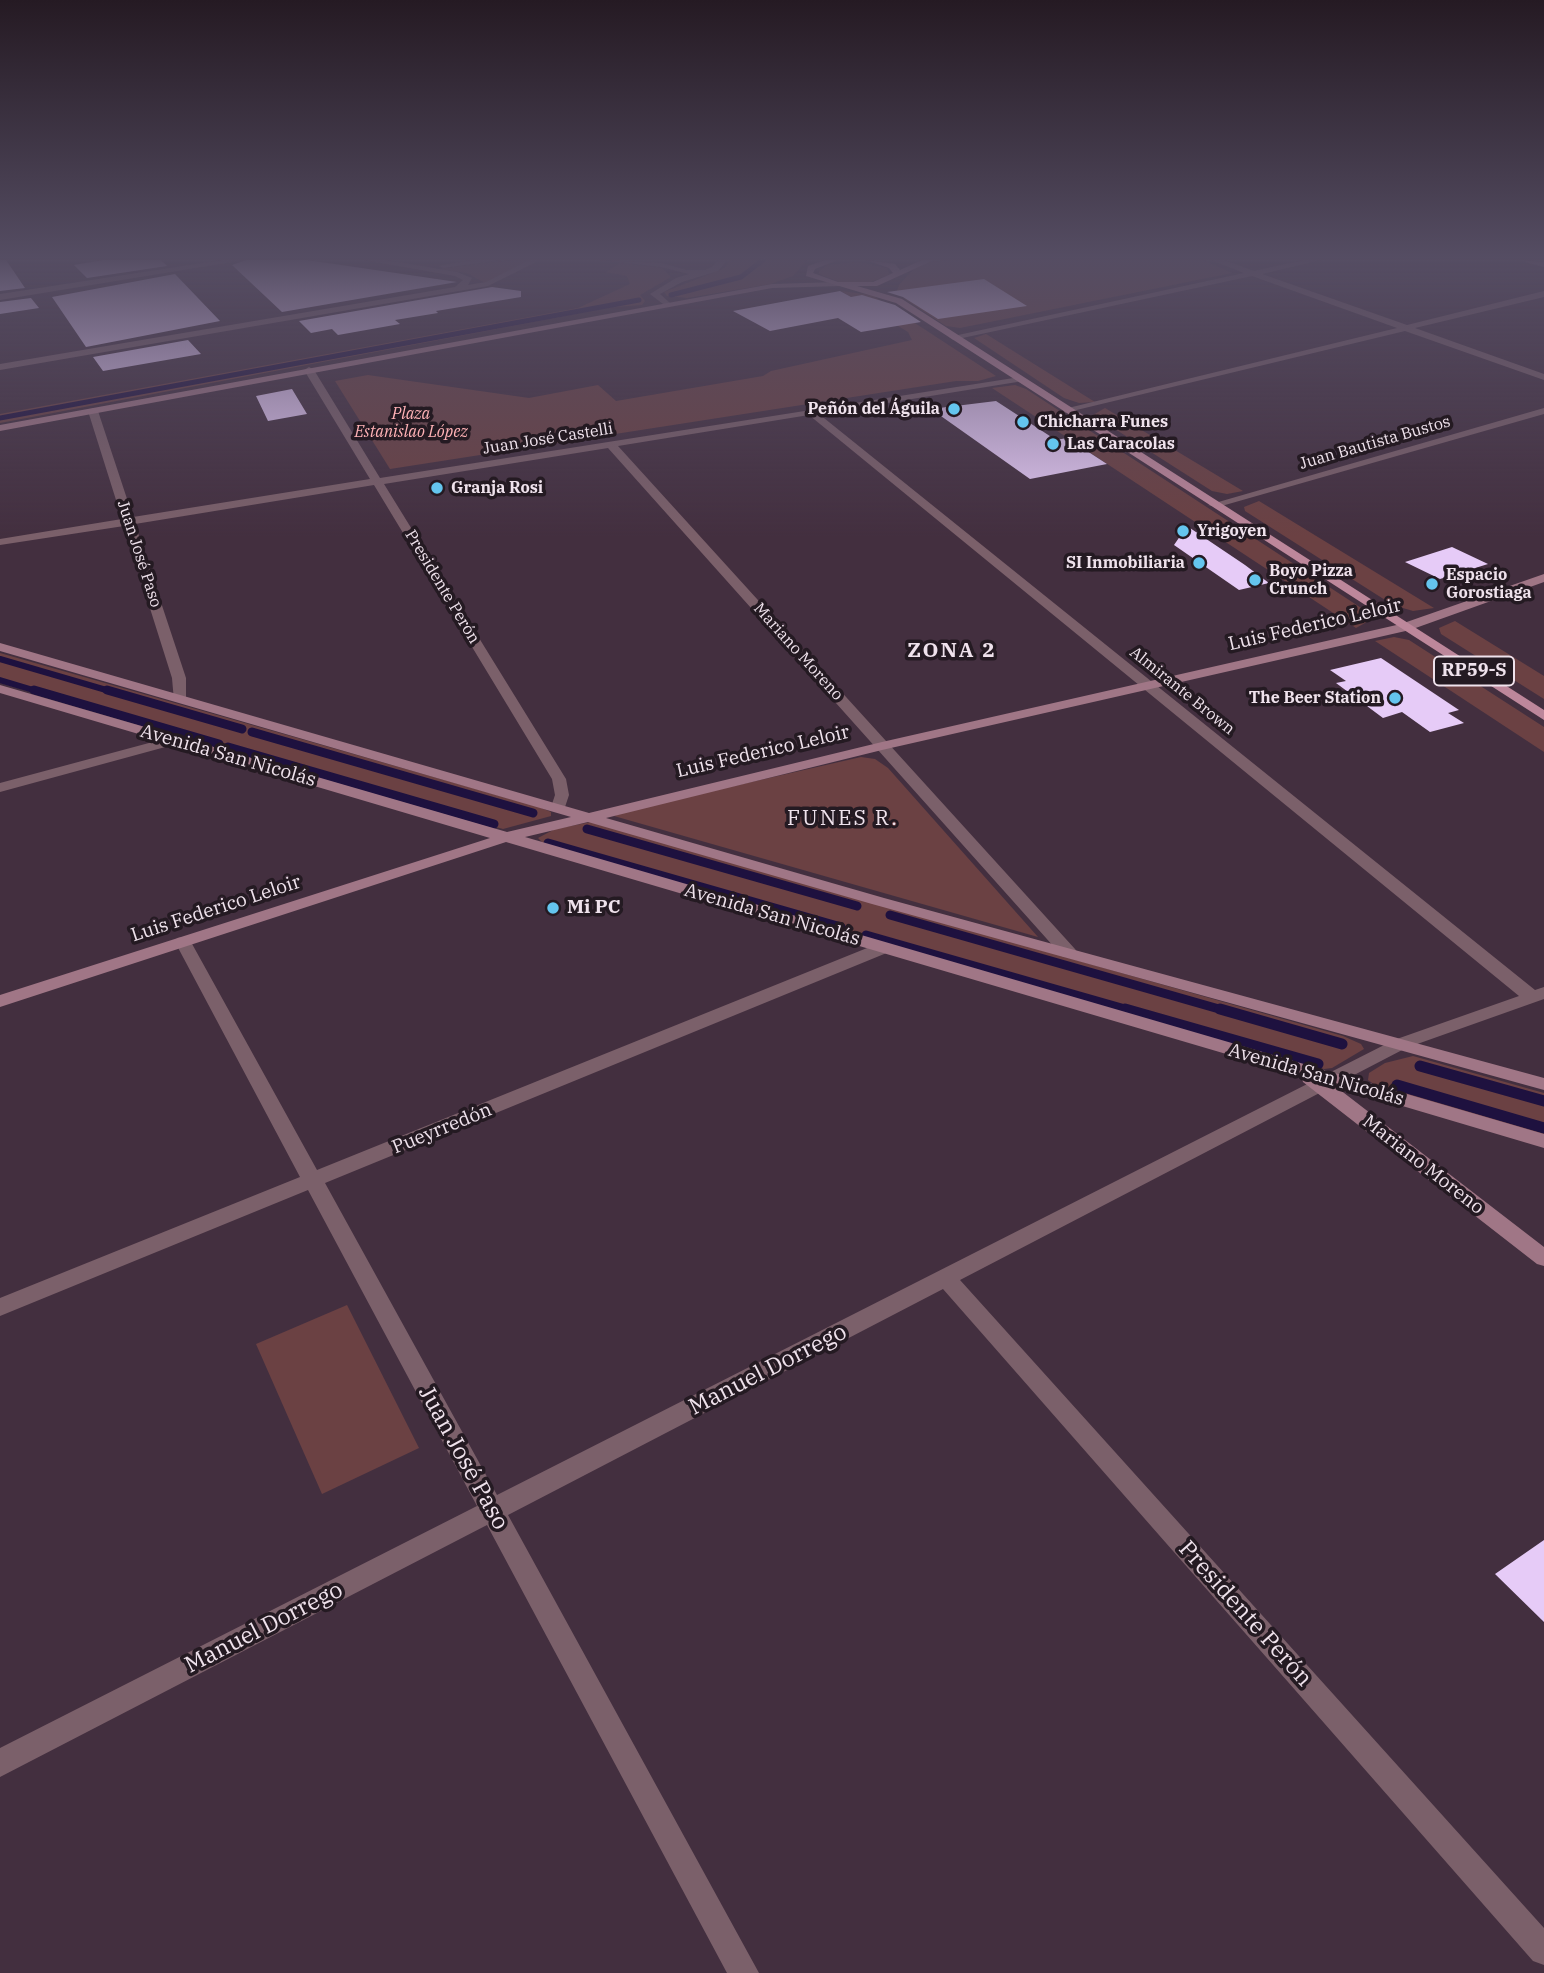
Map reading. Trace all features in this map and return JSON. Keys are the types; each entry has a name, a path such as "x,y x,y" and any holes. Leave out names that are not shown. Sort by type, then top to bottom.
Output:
{"main road":[{"name":"RP59-S","path":"976,352 1544,716"}],"street":[{"path":"0,367 88,352"},
{"path":"0,429 406,352"},
{"path":"1068,411 1307,352"},
{"path":"1473,352 1544,377"},
{"name":"Presidente Perón","path":"309,370 559,779 562,795 559,807"},
{"name":"Juan José Castelli","path":"0,542 1017,379"},
{"name":"Juan José Paso","path":"93,411 179,678 179,698"},
{"name":"Juan Bautista Bustos","path":"1214,505 1544,411"},
{"name":"Almirante Brown","path":"811,412 1147,685 1538,995"},
{"name":"Mariano Moreno","path":"611,445 1069,953"},
{"name":"Luis Federico Leloir","path":"0,1001 507,837 882,746 1405,627 1544,578"},
{"path":"0,647 878,901 1544,1084"},
{"name":"Avenida San Nicolás","path":"0,689 1301,1071"},
{"path":"0,788 175,740"},
{"name":"Juan José Paso","path":"183,942 744,1973"},
{"name":"Pueyrredón","path":"0,1307 883,948"},
{"name":"Manuel Dorrego","path":"0,1763 1400,1044 1538,995"},
{"name":"Mariano Moreno","path":"1301,1071 1325,1082 1544,1258"},
{"name":"Avenida San Nicolás","path":"1325,1082 1544,1141"},
{"name":"Presidente Perón","path":"946,1278 1544,1950"}],"green space":[{"path":"338,352 375,352 0,423 0,414"},
{"name":"Plaza Estanislao López","path":"857,352 959,352 996,376 978,381 956,381 390,469 335,381 368,375 529,398 598,385 616,401 763,376 771,371"},
{"path":"995,352 1015,352 1095,402 1079,403 1064,398"},
{"path":"1015,385 1026,389 1372,615 1372,619 1356,628 992,388"},
{"path":"1105,408 1243,491 1227,494 1212,491 1093,415"},
{"path":"1259,501 1434,608 1413,611 1393,605 1245,511 1244,507"},
{"path":"1455,621 1544,676 1544,699 1441,634 1439,628"},
{"path":"1394,637 1409,640 1544,727 1544,752 1375,641"},
{"path":"0,653 539,807 551,812 551,816 503,829 0,683"},
{"path":"861,757 875,759 888,768 1038,937 614,816 633,809"},
{"path":"591,822 1343,1036 1361,1044 1364,1049 1332,1068 1324,1069 558,848 543,843 538,838 555,829"},
{"path":"1413,1056 1544,1093 1544,1136 1378,1087 1368,1080 1369,1073 1385,1063"},
{"path":"347,1305 419,1448 322,1494 256,1344"}],"building":[{"path":"121,352 201,354 103,371 93,357"},
{"path":"292,389 307,414 268,421 256,396"},
{"path":"996,401 1056,440 1067,438 1107,464 1030,479 931,409"},
{"path":"1187,526 1269,583 1239,590 1174,545"},
{"path":"1452,547 1488,564 1440,579 1405,562"},
{"path":"1381,658 1459,710 1448,713 1464,723 1430,732 1402,712 1383,718 1336,683 1346,681 1330,670"},
{"path":"1544,1540 1544,1622 1495,1574"}],"waterway":[{"path":"0,418 357,352"},
{"path":"0,659 113,692"},
{"path":"0,680 40,692"},
{"path":"34,690 219,744"},
{"path":"107,690 242,729"},
{"path":"252,732 533,813"},
{"path":"228,747 494,824"},
{"path":"587,829 857,906"},
{"path":"548,843 841,927"},
{"path":"890,915 1226,1011"},
{"path":"866,935 1125,1009"},
{"path":"1125,1009 1318,1064"},
{"path":"1125,1009 1132,1011"},
{"path":"1220,1009 1342,1044"},
{"path":"1420,1066 1544,1101"},
{"path":"1397,1085 1544,1128"}],"place":[{"name":"Peñón del Águila","path":"954,409"},
{"name":"Chicharra Funes","path":"1023,422"},
{"name":"Las Caracolas","path":"1053,444"},
{"name":"Granja Rosi","path":"437,488"},
{"name":"Yrigoyen","path":"1183,531"},
{"name":"SI Inmobiliaria","path":"1199,563"},
{"name":"Boyo Pizza Crunch","path":"1255,580"},
{"name":"Espacio Gorostiaga","path":"1432,584"},
{"name":"The Beer Station","path":"1395,698"},
{"name":"Mi PC","path":"553,908"}],"district":[{"name":"ZONA 2","path":"952,651"},
{"name":"FUNES R.","path":"843,819"}]}
